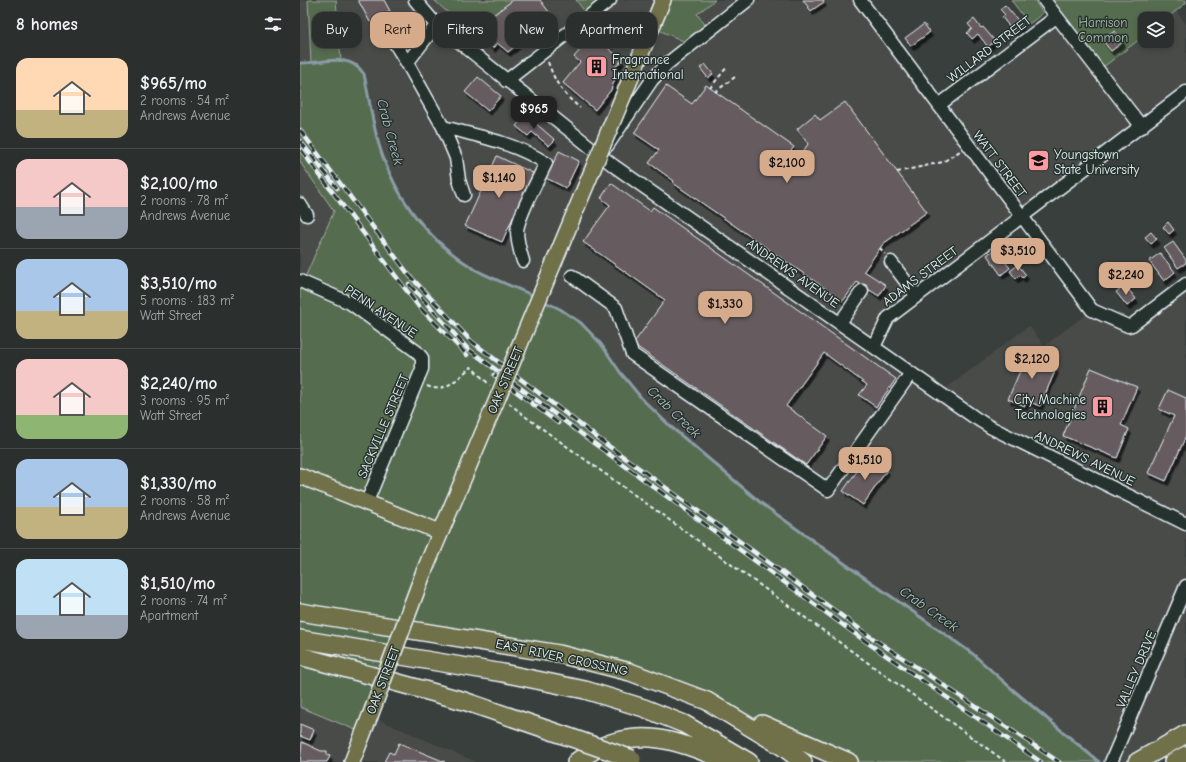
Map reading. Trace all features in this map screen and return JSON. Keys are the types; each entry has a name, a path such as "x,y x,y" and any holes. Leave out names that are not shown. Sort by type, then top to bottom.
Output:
{"highway":[{"name":"EAST RIVER CROSSING","path":"300,612 491,642 589,660 630,672 707,701 784,747 803,762"},
{"name":"EAST RIVER CROSSING","path":"300,639 503,673 585,690 644,708 684,724 749,762"},
{"path":"300,656 464,701 636,760"},
{"path":"707,701 849,762"},
{"path":"1143,759 1186,734"},
{"path":"576,762 604,745 635,737 676,741 728,762"},
{"path":"1172,762 1186,755"}],"main road":[{"name":"OAK STREET","path":"352,762 440,532 500,395 663,0"},
{"path":"300,476 366,504 440,532"}],"street":[{"name":"ANDREWS AVENUE","path":"415,0 433,20"},
{"path":"506,81 610,0"},
{"path":"602,157 608,144 652,80 668,63 748,0"},
{"name":"WATT STREET","path":"860,0 1092,310 1128,326 1132,325 1186,284"},
{"path":"1044,0 1142,127"},
{"name":"WILLARD STREET","path":"939,105 1056,17"},
{"path":"407,62 433,29"},
{"path":"398,48 443,127 456,158 459,180 464,195"},
{"name":"ANDREWS AVENUE","path":"466,48 602,157 990,427 1186,524"},
{"name":"ADAMS STREET","path":"874,347 888,318 916,295 1142,127 1186,92"},
{"path":"443,127 506,143 530,153 546,163 528,199 517,229 517,242 523,261"},
{"path":"300,204 307,215"},
{"path":"891,262 916,295"},
{"path":"572,276 616,308 632,354 828,490 911,373"},
{"name":"PENN AVENUE","path":"300,281 350,304 416,350 422,358"},
{"path":"840,323 862,291"},
{"name":"SACKVILLE STREET","path":"366,504 422,369 422,358"},
{"name":"VALLEY DRIVE","path":"1111,762 1186,586"}],"path":[{"path":"541,54 548,62 559,88 580,108"},
{"path":"710,88 727,67"},
{"path":"716,92 735,77"},
{"path":"897,172 943,162 969,145"},
{"path":"417,382 433,389 443,389 471,367 500,395 526,417 1006,762"}],"shaded area":[{"path":"300,0 308,0 311,63 300,63"},
{"path":"336,0 860,0 939,104 1056,17 1186,0 1186,3 1176,11 1186,24 1186,92 888,317 874,347 940,393 1029,326 1044,346 1092,310 1128,326 1186,283 1186,735 1137,762 1099,762 973,654 761,503 670,426 633,391 601,344 539,298 477,270 441,245 417,221 392,179 379,145 364,74 349,61 341,61 340,48 362,48 362,12 337,12"},
{"path":"300,162 335,210 303,283 300,281"},
{"path":"300,707 363,733 370,716 476,762 300,762"}],"green space":[{"path":"308,0 336,0 337,12 312,12 312,48 340,48 341,60 358,65 364,74 379,145 392,179 417,221 441,245 477,270 539,298 560,309 581,323 601,344 620,372 643,400 670,426 761,503 973,654 1099,762 849,762 674,687 402,628 363,733 300,707 300,281 303,282 334,211 300,162 300,63 311,63"},
{"path":"434,0 513,0 497,12 447,12"},
{"path":"576,0 600,0 585,12"},
{"path":"663,0 715,0 697,14 709,30 690,44 657,29 657,15"},
{"path":"1011,0 1034,0 1043,13 1029,24"},
{"name":"Harrison Common","path":"1044,0 1186,0 1186,3 1174,13 1138,12 1138,40 1098,71"}],"building":[{"path":"358,0 384,0 390,11 370,12 370,22"},
{"path":"513,0 540,0 549,12 505,12 505,48 513,48 508,52 497,43 497,12"},
{"path":"803,0 823,0 824,2 811,11"},
{"path":"1005,5 1022,25 1013,32 1002,17 1005,15 1000,9"},
{"path":"974,19 995,41 988,47 978,34 972,39 967,33 972,29 968,24"},
{"path":"924,24 930,32 911,46 905,38"},
{"path":"1115,31 1123,42 1111,51 1102,40"},
{"name":"Fragrance International","path":"582,48 608,48 622,60 613,70 617,73 611,90 595,110 563,83 580,62 574,57"},
{"path":"705,64 713,74 708,78 700,68"},
{"path":"478,77 501,96 488,111 465,92"},
{"path":"706,85 794,147 785,159 794,165 808,144 797,129 815,114 820,120 845,102 927,212 883,244 864,271 886,285 879,296 857,282 843,301 673,183 674,181 649,163 659,150 634,133 666,86 692,104"},
{"path":"526,115 555,140 549,146 532,132 528,136 516,126"},
{"path":"559,151 579,161 566,188 546,178"},
{"path":"497,156 533,173 502,242 465,226"},
{"path":"611,183 650,211 653,207 896,379 876,407 859,395 867,385 824,353 786,406 827,436 806,465 633,344 665,300 583,242 610,205 601,198"},
{"path":"1168,222 1174,230 1169,234 1163,227"},
{"path":"1151,232 1157,239 1151,244 1145,237"},
{"path":"1173,242 1186,260 1186,263 1178,268 1164,248"},
{"path":"995,249 1010,268 1001,275 987,255"},
{"path":"1160,253 1175,272 1164,281 1149,261"},
{"path":"1018,265 1026,275 1023,278 1020,275 1016,279 1010,271"},
{"path":"1125,285 1136,299 1127,306 1116,292"},
{"path":"1029,350 1047,357 1044,363 1056,369 1040,406 1027,401 1025,406 1008,399"},
{"name":"City Machine Technologies","path":"1091,368 1137,387 1121,425 1129,429 1117,458 1063,436"},
{"path":"1168,390 1186,398 1186,436 1166,481 1148,473 1174,416 1159,409"},
{"path":"867,457 887,470 863,505 843,491"},
{"path":"300,724 314,730 310,740 300,736"},
{"path":"302,742 321,751 327,751 327,755 330,756 327,762 300,762"},
{"path":"399,743 445,762 384,762 389,752 394,754"}],"waterway":[{"name":"Crab Creek","path":"300,63 335,60 350,63 358,67 364,74 374,127 386,164 394,183 416,217 443,246 459,259 483,274 534,296"},
{"name":"Crab Creek","path":"543,301 560,309 581,323 601,344 620,372 643,400 670,426 761,503 973,654 1014,691 1099,762"}],"railway":[{"path":"300,130 409,275 471,341 599,439 868,635 1059,762"},
{"path":"300,141 337,188"},
{"path":"301,150 419,307 467,355"},
{"path":"409,284 467,348 595,444 865,641 1041,762"},
{"path":"494,375 558,423"}],"place":[{"name":"Fragrance International","path":"597,66"},
{"name":"Youngstown State University","path":"1038,161"},
{"name":"City Machine Technologies","path":"1102,406"}]}
